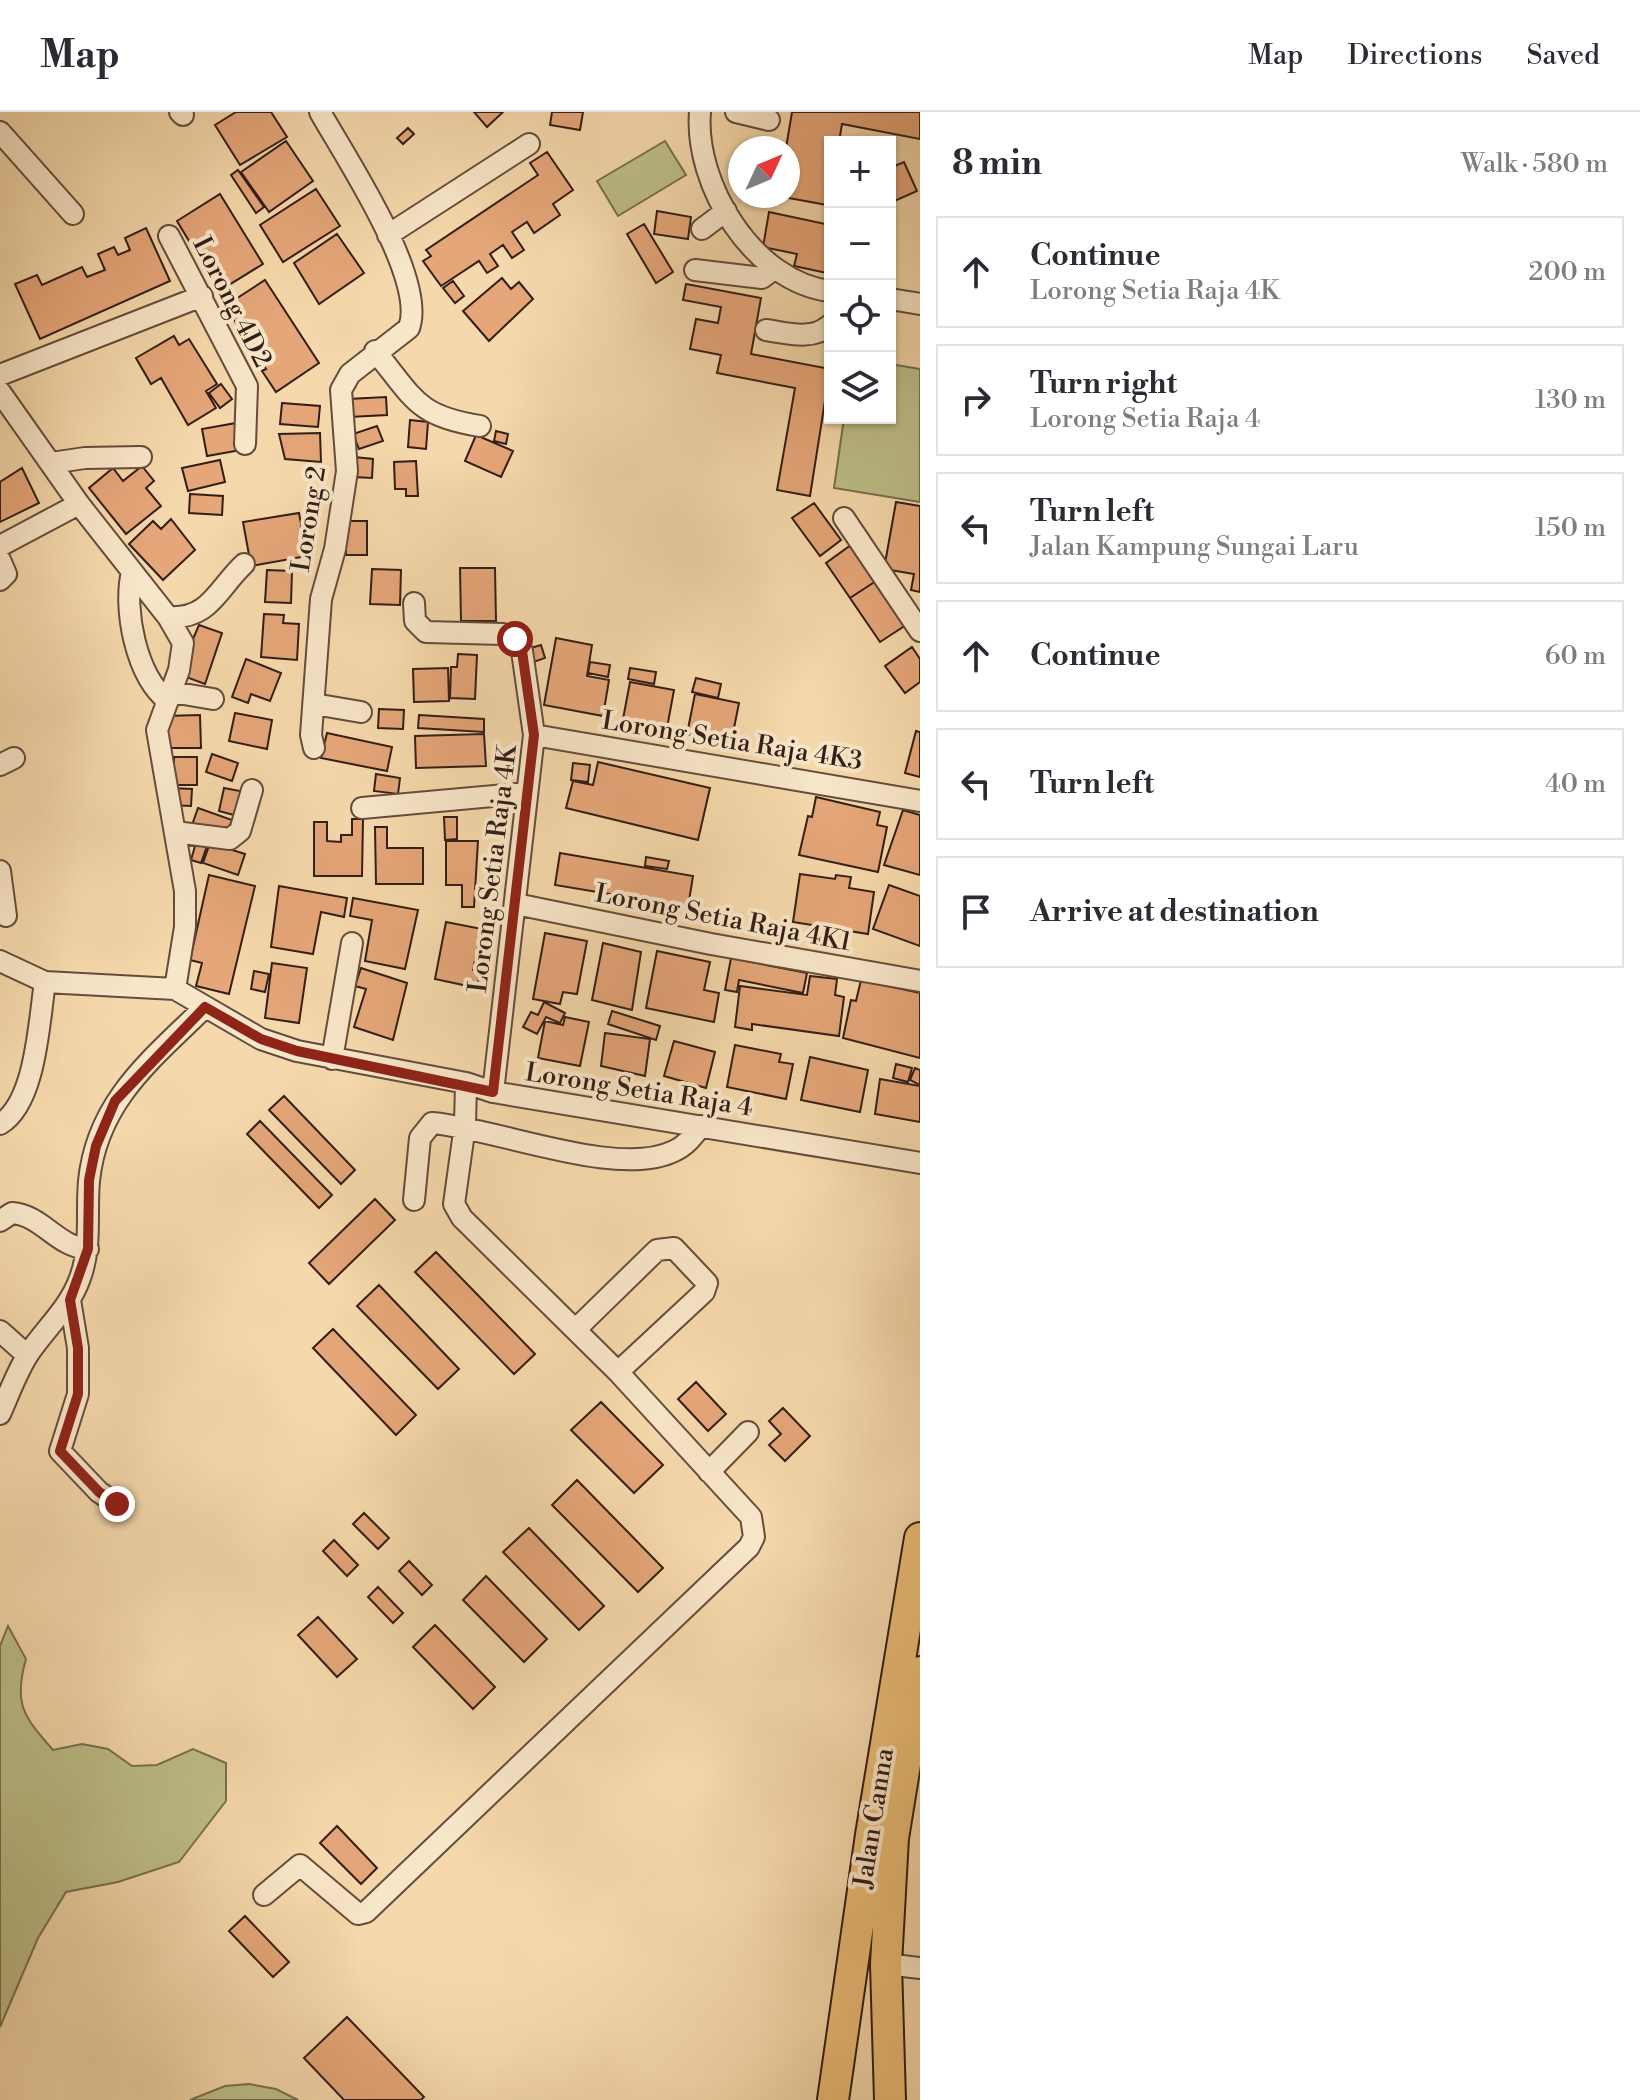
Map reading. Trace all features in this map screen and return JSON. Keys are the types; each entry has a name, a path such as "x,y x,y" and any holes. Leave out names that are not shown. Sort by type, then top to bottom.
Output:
{"highway":[{"name":"Jalan Canna","path":"833,2100 871,1835 920,1538"},
{"name":"Jalan Canna","path":"890,2100 886,1964 893,1838 912,1759 920,1672"}],"street":[{"name":"Lorong 2","path":"314,748 311,735 321,599 335,549 347,471 341,390 350,374 375,351 409,328 413,316 408,277 320,112"},
{"path":"700,112 704,157 726,211 748,245 774,269 810,288 824,290"},
{"path":"736,112 769,120"},
{"path":"0,132 73,214"},
{"path":"388,235 529,144"},
{"path":"702,229 726,211"},
{"name":"Lorong 4D2","path":"169,236 202,296 247,391 245,444"},
{"path":"695,270 762,278 774,269"},
{"path":"0,375 202,296"},
{"path":"896,300 920,304"},
{"path":"766,330 809,335 824,331"},
{"path":"375,351 408,394 424,407 443,420 480,426"},
{"path":"0,392 79,504 168,617 183,643 170,696 157,730 185,891 185,927 175,989 45,982 0,961"},
{"path":"51,463 85,458 141,457"},
{"path":"0,546 79,504"},
{"path":"844,518 920,631"},
{"path":"0,560 6,574 0,580"},
{"path":"168,617 196,615 212,604 244,564"},
{"path":"132,572 127,592 132,633 158,693 213,699"},
{"name":"Lorong Setia Raja 4K","path":"414,603 415,621 426,632 503,634 515,639 522,651 534,735 493,1092"},
{"path":"314,704 361,712"},
{"name":"Lorong Setia Raja 4K3","path":"534,735 920,801"},
{"path":"175,832 230,839 240,831 252,790"},
{"path":"362,808 527,793"},
{"path":"0,871 6,916"},
{"name":"Lorong Setia Raja 4K1","path":"516,904 711,944 920,981"},
{"path":"332,1059 352,943"},
{"path":"0,1124 14,1113 33,1067 45,982"},
{"name":"Lorong Setia Raja 4","path":"175,989 261,1039 332,1059 466,1083 493,1092 920,1163"},
{"path":"0,1414 27,1355 70,1300 88,1249 89,1180 96,1146 115,1101 205,1007"},
{"path":"264,1895 300,1865 358,1914 366,1912 749,1547 754,1537 751,1517 618,1372 462,1218 454,1204 465,1125 466,1083"},
{"path":"414,1200 420,1138 432,1123 465,1125 548,1148 641,1161 676,1151 701,1126"},
{"path":"0,1221 12,1213 26,1215 60,1240 88,1249"},
{"path":"576,1329 657,1250 674,1248 700,1274 707,1283 704,1292 618,1372"},
{"path":"70,1300 78,1348 78,1394 60,1451 99,1492 117,1504"},
{"path":"0,1331 27,1355"},
{"path":"709,1472 748,1432"},
{"path":"886,1964 920,1968"}],"green space":[{"path":"665,141 686,175 618,216 597,181"},
{"path":"896,365 920,369 920,502 834,488 843,424 896,424"},
{"path":"8,1626 26,1659 21,1688 24,1709 28,1719 53,1750 82,1744 108,1749 132,1766 157,1765 193,1749 226,1763 226,1801 179,1862 118,1882 66,1892 38,1938 0,2027 0,1646"},
{"path":"249,2084 276,2089 298,2100 190,2100 225,2086"}],"building":[{"path":"236,112 271,112 287,137 240,165 215,125"},
{"path":"474,112 503,112 487,127"},
{"path":"552,112 583,112 580,130 550,125"},
{"path":"792,112 920,112 920,139 842,124 840,136 824,136 824,204 800,200 800,136 788,136"},
{"path":"408,128 414,134 403,144 397,138"},
{"path":"286,141 313,181 269,212 241,172"},
{"path":"547,152 573,190 553,204 560,215 534,233 527,222 512,232 524,250 512,258 503,245 490,254 498,266 487,273 479,261 441,286 423,261 431,256 426,250 538,175 530,163"},
{"path":"904,162 917,191 896,200 896,165"},
{"path":"238,170 264,207 256,213 231,175"},
{"path":"316,189 340,226 283,262 260,225"},
{"path":"220,194 263,264 219,291 177,221"},
{"path":"657,211 691,217 688,239 654,234"},
{"path":"769,212 824,224 824,272 794,266 797,254 763,247"},
{"path":"644,224 673,272 656,283 627,234"},
{"path":"146,228 170,281 40,339 15,284 37,275 42,285 82,267 87,277 105,270 98,254 114,247 118,255 130,250 125,238"},
{"path":"337,234 364,273 319,304 294,263"},
{"path":"502,278 511,289 519,282 533,299 489,341 463,311"},
{"path":"265,280 319,363 276,392 262,371 266,369 225,306"},
{"path":"453,281 464,296 455,303 443,288"},
{"path":"686,284 761,298 751,354 824,368 824,407 810,496 777,490 795,388 717,373 721,355 690,349 696,319 718,323 721,307 683,300"},
{"path":"174,336 179,345 189,339 217,384 206,391 216,408 188,425 161,378 151,384 136,358"},
{"path":"221,384 232,399 220,408 209,393"},
{"path":"386,397 387,415 349,417 348,399"},
{"path":"282,403 320,406 318,427 280,424"},
{"path":"410,420 428,422 426,449 408,447"},
{"path":"236,423 241,450 207,456 202,429"},
{"path":"377,426 383,441 359,449 353,434"},
{"path":"496,431 508,434 506,444 494,441"},
{"path":"320,433 321,462 285,459 279,434"},
{"path":"476,435 513,451 501,477 465,461"},
{"path":"354,457 373,459 372,478 353,477"},
{"path":"220,460 225,482 188,491 182,468"},
{"path":"416,461 418,496 406,496 406,489 395,489 394,462"},
{"path":"142,466 154,481 146,488 161,506 126,534 89,488 113,468 123,481"},
{"path":"22,468 39,503 0,522 0,482"},
{"path":"190,494 223,496 222,515 189,513"},
{"path":"896,502 920,506 920,592 911,590 914,574 884,569"},
{"path":"814,503 841,540 820,556 792,518"},
{"path":"299,513 307,556 251,566 243,522"},
{"path":"171,519 195,550 163,580 129,544 153,521 161,529"},
{"path":"346,521 367,521 367,555 346,555"},
{"path":"851,545 876,581 850,598 826,563"},
{"path":"460,568 495,568 496,621 461,621"},
{"path":"372,569 401,570 400,605 370,604"},
{"path":"267,570 292,571 291,603 265,602"},
{"path":"876,581 906,625 880,642 850,598"},
{"path":"264,614 284,615 283,623 299,624 297,660 261,657"},
{"path":"199,625 222,633 205,684 178,674"},
{"path":"556,638 592,645 587,676 609,680 603,716 544,705"},
{"path":"541,645 545,658 531,663 527,649"},
{"path":"912,647 920,659 920,682 905,693 885,666"},
{"path":"458,654 477,655 475,699 450,698 451,667 457,667"},
{"path":"246,659 281,673 270,701 251,694 248,703 232,697"},
{"path":"590,662 610,665 608,677 588,673"},
{"path":"448,668 449,701 414,702 413,669"},
{"path":"630,668 656,672 654,684 628,679"},
{"path":"696,678 721,684 718,698 692,692"},
{"path":"630,682 674,690 667,728 623,719"},
{"path":"695,694 739,703 731,743 687,734"},
{"path":"379,709 404,710 403,729 378,728"},
{"path":"235,713 272,720 267,749 229,741"},
{"path":"200,715 201,748 169,748 165,716"},
{"path":"419,715 484,719 484,732 418,728"},
{"path":"916,731 920,732 920,777 905,773"},
{"path":"327,733 392,747 387,771 321,758"},
{"path":"484,734 486,766 416,768 415,736"},
{"path":"212,754 238,763 232,781 206,772"},
{"path":"174,757 197,757 197,785 174,785"},
{"path":"598,762 710,788 698,840 566,808 573,781 593,785"},
{"path":"573,763 590,765 588,782 571,780"},
{"path":"376,774 400,778 398,794 374,791"},
{"path":"171,788 192,789 191,806 170,805"},
{"path":"224,788 245,792 234,815 219,811"},
{"path":"816,797 880,812 877,825 887,827 878,872 799,855"},
{"path":"198,808 232,820 226,838 192,825"},
{"path":"903,810 920,815 920,875 884,865"},
{"path":"444,817 457,817 457,839 445,840"},
{"path":"352,819 363,819 362,876 314,876 314,822 327,822 327,841 341,842 341,835 352,835"},
{"path":"375,827 387,827 387,848 423,848 423,884 376,884"},
{"path":"197,839 208,843 201,863 191,860"},
{"path":"446,841 478,841 474,907 462,907 462,885 446,885"},
{"path":"210,843 245,854 238,875 203,863"},
{"path":"560,853 693,876 688,907 555,885"},
{"path":"646,857 669,861 667,869 645,866"},
{"path":"800,874 835,879 836,875 851,877 849,888 874,892 868,934 793,922"},
{"path":"209,875 255,886 229,994 196,986 202,963 190,960"},
{"path":"889,885 920,896 920,946 873,929"},
{"path":"279,886 347,898 344,917 321,912 313,954 271,947"},
{"path":"353,898 418,910 405,969 365,961 372,920 350,916"},
{"path":"446,922 487,930 484,946 478,945 473,970 480,972 477,988 435,979"},
{"path":"545,933 587,941 577,994 563,992 560,1004 533,999"},
{"path":"603,943 641,952 632,1010 592,1000"},
{"path":"657,951 710,962 704,990 719,993 714,1022 646,1008"},
{"path":"731,958 807,973 803,993 739,980 737,992 725,990"},
{"path":"272,963 307,968 299,1023 265,1018"},
{"path":"361,968 407,983 393,1040 354,1027 366,989 355,986"},
{"path":"254,971 269,974 265,992 251,989"},
{"path":"810,976 837,979 835,995 844,997 839,1036 752,1024 752,1030 735,1027 740,986 807,995"},
{"path":"861,980 920,993 920,1058 843,1038 851,1000 856,1001"},
{"path":"544,1002 565,1013 560,1023 546,1017 537,1034 523,1027 531,1012 538,1015"},
{"path":"612,1011 660,1026 656,1040 608,1024"},
{"path":"565,1017 589,1022 580,1066 538,1058 545,1021 563,1025"},
{"path":"605,1033 650,1039 645,1076 601,1066"},
{"path":"674,1041 715,1052 706,1088 664,1076"},
{"path":"735,1045 781,1054 779,1062 793,1064 786,1099 727,1087"},
{"path":"810,1057 868,1070 860,1112 801,1100"},
{"path":"896,1064 912,1068 908,1082 893,1078"},
{"path":"915,1068 920,1070 920,1085 910,1080"},
{"path":"880,1079 920,1086 920,1122 875,1114"},
{"path":"284,1096 355,1170 341,1184 269,1110"},
{"path":"260,1121 332,1195 319,1208 247,1134"},
{"path":"375,1199 395,1220 329,1284 309,1263"},
{"path":"436,1252 535,1354 514,1374 415,1272"},
{"path":"379,1285 459,1369 438,1389 357,1306"},
{"path":"333,1329 416,1415 396,1435 313,1348"},
{"path":"696,1382 726,1414 708,1431 678,1399"},
{"path":"601,1402 663,1465 634,1493 571,1430"},
{"path":"783,1408 810,1436 785,1461 769,1445 781,1434 769,1421"},
{"path":"577,1480 663,1568 638,1592 552,1505"},
{"path":"364,1513 389,1538 378,1549 353,1524"},
{"path":"529,1528 604,1606 579,1630 503,1552"},
{"path":"334,1540 358,1565 347,1576 323,1551"},
{"path":"409,1561 432,1585 422,1595 399,1571"},
{"path":"486,1576 547,1639 524,1662 463,1600"},
{"path":"378,1587 403,1613 393,1623 368,1597"},
{"path":"318,1617 357,1659 337,1677 298,1635"},
{"path":"435,1625 495,1687 473,1709 413,1647"},
{"path":"337,1826 377,1868 361,1884 320,1843"},
{"path":"245,1916 289,1962 273,1977 229,1931"},
{"path":"347,2017 424,2097 421,2100 344,2100 304,2058"}],"route":[{"path":"117,1504 99,1492 60,1451 60,1444 71,1427 76,1411 78,1348 70,1300 81,1277 88,1249 89,1180 103,1126 115,1101 135,1076 205,1007 261,1039 297,1051 466,1083 493,1092 534,735 522,651 515,639"}]}
